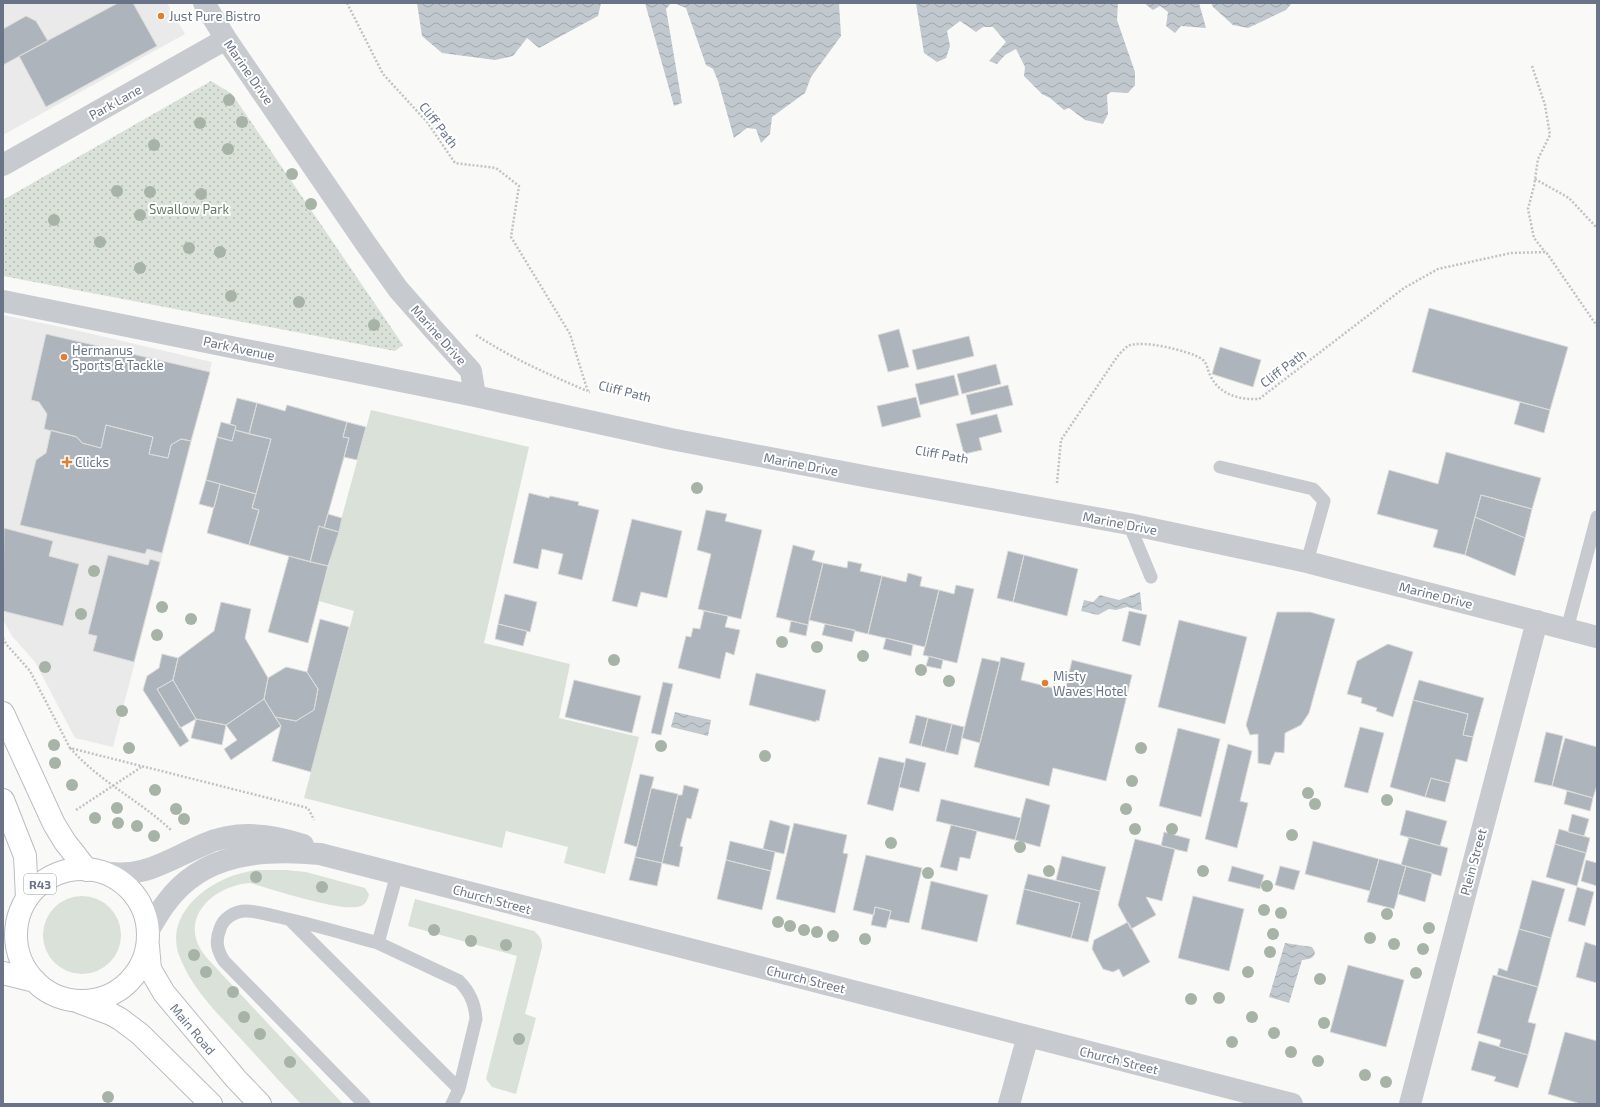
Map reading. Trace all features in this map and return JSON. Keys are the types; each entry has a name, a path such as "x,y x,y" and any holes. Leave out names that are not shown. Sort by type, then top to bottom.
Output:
{"main road":[{"name":"Main Road","path":"3,713 54,824 65,842 93,870"},
{"name":"Main Road","path":"3,800 25,856 16,926 16,941 19,956 25,969 35,981 53,995 75,1001 120,1019 140,1034 210,1104"},
{"name":"Main Road","path":"17,910 39,884 54,875 70,870 93,870 114,877 127,887 138,900 144,915 148,937 150,969 164,993 216,1056 260,1104"},
{"name":"Main Road","path":"75,1001 100,998 123,987 140,967 148,937"},
{"name":"R43","path":"3,973 35,981"}],"street":[{"name":"Marine Drive","path":"204,3 226,40 366,244 403,294 471,371 475,396 686,442 1129,524 1307,562 1597,636"},
{"name":"Park Lane","path":"3,165 226,40"},
{"name":"Park Avenue","path":"3,300 475,396"},
{"name":"Plein Street","path":"1410,1104 1537,621"},
{"name":"Church Street","path":"93,870 110,874 134,873 163,864 206,843 226,837 248,835 267,835 286,839 327,856"},
{"name":"Church Street","path":"148,937 166,902 180,887 197,874 217,862 245,855 274,852 327,856 1292,1104"},
{"path":"1009,1104 1028,1036"}],"lane":[{"path":"1220,467 1313,489 1324,501 1307,562"},
{"path":"1567,629 1597,517"},
{"path":"1129,524 1152,577"},
{"path":"378,943 397,874"},
{"path":"364,1104 224,961 219,953 217,935 227,918 235,913 245,911 255,912 289,919 378,943 459,981 472,998 476,1019 459,1088 452,1104"},
{"path":"289,919 459,1088"}],"path":[{"name":"Cliff Path","path":"347,3 383,74 426,122 455,163 496,168 519,186 511,237 570,334 588,392 595,394"},
{"path":"1532,66 1545,105 1550,135 1538,159 1528,209 1534,238 1546,252 1597,326"},
{"path":"1535,179 1569,198 1597,228"},
{"name":"Cliff Path","path":"1057,483 1061,440 1117,357 1128,347 1137,344 1148,344 1201,358 1206,363 1209,374 1215,383 1225,392 1236,398 1259,399 1404,288 1438,269 1512,253 1546,252"},
{"path":"473,332 529,366 588,392"},
{"path":"3,638 6,644 30,671 70,748 82,761 112,785 156,816 173,832 186,853"},
{"path":"70,748 308,808 327,856"},
{"path":"54,824 143,766"}],"shaded area":[{"path":"3,3 167,3 185,34 3,135"},
{"path":"3,315 71,329 212,362 113,747 75,738 35,662 12,636 3,620"}],"green space":[{"name":"Swallow Park","path":"211,81 232,94 403,345 395,351 3,276 3,200"},
{"path":"371,410 529,447 484,643 570,664 559,718 639,737 605,874 564,863 568,847 506,831 502,848 304,798 354,611 319,601"},
{"path":"256,870 306,872 365,888 369,894 364,904 361,906 339,906 290,895 250,883 222,891 211,898 202,908 196,919 195,931 198,944 206,957 343,1104 301,1104 208,1002 193,982 181,960 177,946 176,934 179,921 193,900 215,884 227,878"},
{"path":"82,896 97,899 104,903 114,913 118,920 121,935 118,950 114,957 104,967 97,971 82,974 67,971 60,967 50,957 46,950 43,935 46,920 50,913 60,903 67,899"},
{"path":"415,899 534,931 538,934 542,942 542,947 525,1014 536,1018 516,1094 492,1087 486,1079 517,956 408,926"}],"water":[{"path":"417,3 601,3 598,16 539,48 527,38 513,56 495,60 442,53 422,36"},
{"path":"645,3 671,3 666,9 682,103 674,106"},
{"path":"674,3 839,3 841,36 811,77 805,93 772,117 770,134 761,143 756,129 747,128 734,138 718,81 713,69 706,65 686,8"},
{"path":"916,3 1118,3 1117,20 1135,72 1135,85 1128,93 1111,92 1107,95 1108,114 1103,124 1085,120 1069,108 1064,110 1050,98 1042,94 1024,76 1025,67 1016,49 1005,55 997,64 989,61 1006,42 993,27 983,27 976,32 960,21 947,31 950,46 946,58 937,62 924,53"},
{"path":"1144,3 1199,3 1206,28 1181,26 1175,33 1166,26 1168,12 1160,6 1153,10"},
{"path":"1211,3 1292,3 1286,10 1248,28 1233,25 1213,7"},
{"path":"1140,592 1142,611 1127,607 1116,610 1109,609 1098,615 1081,611 1084,600 1093,602 1100,595 1119,600"},
{"path":"675,712 711,720 708,736 671,727"},
{"path":"1285,943 1312,947 1315,952 1309,959 1302,960 1289,1003 1269,997"}],"building":[{"path":"118,3 133,3 157,46 46,107 19,56"},
{"path":"26,16 36,21 48,41 3,65 3,29"},
{"path":"1429,308 1568,347 1550,410 1412,372"},
{"path":"899,329 909,367 888,372 878,335"},
{"path":"46,334 210,372 191,441 181,439 171,445 168,458 149,454 153,437 106,425 101,448 82,443 77,437 44,429 47,414 39,402 31,400"},
{"path":"969,336 974,356 917,370 912,350"},
{"path":"1220,347 1261,360 1253,387 1212,374"},
{"path":"996,364 1001,384 962,394 957,374"},
{"path":"954,375 959,395 920,405 915,384"},
{"path":"1008,385 1013,405 971,415 966,395"},
{"path":"916,397 921,417 882,427 877,406"},
{"path":"237,398 257,403 249,434 235,430 236,426 230,424"},
{"path":"1520,402 1550,410 1544,433 1514,424"},
{"path":"257,403 285,411 287,405 347,422 343,437 349,438 344,457 324,528 319,526 310,562 249,545 259,510 252,508 271,439 249,434"},
{"path":"997,414 1002,432 979,438 982,450 964,454 956,424"},
{"path":"221,422 236,426 232,441 217,437"},
{"path":"347,422 366,427 357,460 344,457 349,438 343,437"},
{"path":"106,425 153,437 149,454 168,458 171,445 181,439 191,441 162,553 147,549 145,554 20,525 36,460 46,453 51,430 77,437 82,443 101,448"},
{"path":"235,430 271,439 256,494 206,480 217,437 232,441"},
{"path":"1446,452 1541,478 1532,509 1481,495 1465,555 1433,547 1438,530 1377,514 1389,470 1438,484"},
{"path":"206,480 220,484 214,508 199,504"},
{"path":"220,484 256,494 252,508 259,510 249,545 207,533"},
{"path":"529,493 549,498 550,496 579,502 578,505 599,510 582,580 558,574 563,554 542,549 538,569 513,563"},
{"path":"1481,495 1532,509 1525,538 1475,517"},
{"path":"706,510 727,514 725,521 762,530 741,619 698,609 711,554 697,550"},
{"path":"328,514 342,518 339,532 324,528"},
{"path":"1475,517 1525,538 1515,576 1465,555"},
{"path":"632,519 682,531 667,598 641,592 637,607 612,601"},
{"path":"319,526 339,532 328,566 310,562"},
{"path":"4,528 53,541 49,556 79,564 63,626 3,611"},
{"path":"793,545 815,551 812,560 823,563 808,625 776,617"},
{"path":"1008,551 1024,555 1013,602 997,598"},
{"path":"108,555 148,565 150,559 160,562 134,662 93,651 97,636 88,634"},
{"path":"1024,555 1078,569 1067,616 1013,602"},
{"path":"289,556 328,566 308,643 268,632"},
{"path":"848,561 862,564 860,571 882,576 868,634 809,620 823,563 847,568"},
{"path":"908,573 922,577 920,586 939,590 925,647 868,634 882,576 906,582"},
{"path":"956,585 974,589 957,663 923,655 939,590 954,594"},
{"path":"505,594 537,602 530,632 498,624"},
{"path":"221,602 251,609 245,638 268,678 264,699 226,725 196,719 173,680 178,658 214,631"},
{"path":"704,611 728,616 725,627 740,630 734,655 726,652 720,679 678,668 686,636 691,637 693,628 700,629"},
{"path":"1129,611 1147,615 1140,646 1122,641"},
{"path":"1277,612 1310,612 1335,619 1309,713 1301,725 1285,733 1284,753 1275,752 1270,765 1258,763 1258,734 1250,735 1246,725"},
{"path":"320,619 349,627 311,772 272,761 281,726 275,717 296,721 314,710 318,689 307,672"},
{"path":"1179,620 1247,637 1225,724 1158,707"},
{"path":"791,621 808,625 806,636 789,632"},
{"path":"498,624 527,631 523,646 495,639"},
{"path":"825,624 855,630 852,642 822,635"},
{"path":"886,638 913,645 911,656 883,649"},
{"path":"1388,644 1413,652 1393,717 1376,711 1377,708 1361,703 1362,698 1347,694 1357,661"},
{"path":"162,654 178,658 173,680 157,689 189,741 180,747 143,690 147,676 159,668"},
{"path":"929,656 943,660 941,669 926,666"},
{"path":"1001,657 1025,663 1021,680 1065,691 1072,660 1132,675 1106,781 1053,768 1049,786 974,767"},
{"path":"982,658 1000,662 980,743 962,738"},
{"path":"286,667 307,672 318,689 314,710 296,721 275,717 264,699 268,678"},
{"path":"756,673 826,690 819,721 816,720 816,722 749,705"},
{"path":"173,680 196,719 180,728 157,689"},
{"path":"574,680 641,696 632,733 565,717"},
{"path":"1419,680 1484,698 1473,737 1463,735 1468,714 1413,700"},
{"path":"663,682 673,684 661,735 651,733"},
{"path":"264,699 281,726 231,760 224,749 237,740 226,725"},
{"path":"1413,700 1468,714 1463,735 1473,737 1467,762 1456,759 1450,783 1431,778 1425,797 1390,787"},
{"path":"916,715 928,718 921,746 909,743"},
{"path":"928,718 952,724 945,752 921,746"},
{"path":"196,719 226,725 222,745 191,738"},
{"path":"952,724 964,727 958,755 945,752"},
{"path":"1360,727 1384,733 1368,793 1344,787"},
{"path":"1178,728 1220,739 1201,817 1159,806"},
{"path":"1546,732 1563,736 1552,786 1534,782"},
{"path":"1565,738 1597,747 1597,785 1593,798 1552,786"},
{"path":"1228,744 1252,751 1240,801 1248,803 1237,848 1205,839"},
{"path":"879,757 905,763 893,811 867,804"},
{"path":"906,758 926,763 919,792 899,787"},
{"path":"640,774 654,777 637,847 624,843"},
{"path":"1431,778 1450,783 1445,802 1425,797"},
{"path":"684,785 699,789 691,819 687,818 680,846 683,847 679,867 662,863 678,795 682,795"},
{"path":"651,788 678,794 662,863 635,857"},
{"path":"1567,791 1593,798 1590,811 1564,804"},
{"path":"1026,798 1050,805 1040,847 1015,840"},
{"path":"941,799 1021,818 1015,840 936,821"},
{"path":"1406,810 1447,821 1440,846 1400,835"},
{"path":"1572,814 1589,819 1584,836 1568,832"},
{"path":"770,820 790,826 784,854 763,849"},
{"path":"794,823 847,835 843,853 848,854 835,913 776,899"},
{"path":"951,825 977,831 970,859 960,857 957,871 940,867"},
{"path":"1559,829 1590,838 1586,853 1555,844"},
{"path":"1164,832 1190,839 1187,852 1161,846"},
{"path":"1409,837 1448,848 1441,876 1401,865"},
{"path":"1135,839 1175,849 1162,901 1146,897 1156,915 1131,929 1118,905"},
{"path":"730,841 775,852 771,871 726,860"},
{"path":"1313,841 1379,859 1370,891 1305,874"},
{"path":"1555,844 1586,853 1577,886 1546,877"},
{"path":"866,855 922,868 909,923 889,919 891,911 875,907 874,915 853,910"},
{"path":"1062,856 1106,867 1100,891 1056,880"},
{"path":"635,857 662,863 657,886 629,880"},
{"path":"1379,859 1406,866 1394,909 1367,902"},
{"path":"726,860 771,871 762,910 717,899"},
{"path":"1586,860 1597,863 1597,886 1581,881"},
{"path":"1232,866 1264,875 1260,889 1228,881"},
{"path":"1280,866 1300,871 1294,890 1275,885"},
{"path":"1406,866 1432,873 1425,902 1398,894"},
{"path":"1028,874 1100,891 1088,942 1071,938 1080,903 1024,889"},
{"path":"1532,880 1565,889 1551,938 1519,929"},
{"path":"931,881 988,895 977,942 921,929"},
{"path":"1577,887 1594,892 1585,926 1568,921"},
{"path":"1024,889 1080,903 1071,938 1016,924"},
{"path":"1193,896 1244,909 1229,971 1178,958"},
{"path":"875,907 891,911 886,928 871,925"},
{"path":"1128,922 1150,962 1123,977 1119,969 1113,972 1103,969 1092,949 1094,940"},
{"path":"1519,929 1551,938 1538,987 1497,975 1499,968 1507,971"},
{"path":"1585,942 1597,946 1597,983 1576,977"},
{"path":"1348,965 1404,980 1386,1047 1330,1032"},
{"path":"1493,975 1538,987 1528,1022 1536,1024 1528,1055 1499,1047 1501,1040 1477,1033"},
{"path":"1565,1032 1597,1041 1597,1104 1581,1104 1548,1094"},
{"path":"1479,1041 1528,1055 1518,1088 1494,1081 1496,1077 1471,1070"}],"place":[{"name":"Just Pure Bistro","path":"161,16"},
{"name":"Hermanus Sports & Tackle","path":"64,357"},
{"name":"Clicks","path":"67,462"},
{"name":"Misty Waves Hotel","path":"1045,683"}]}
